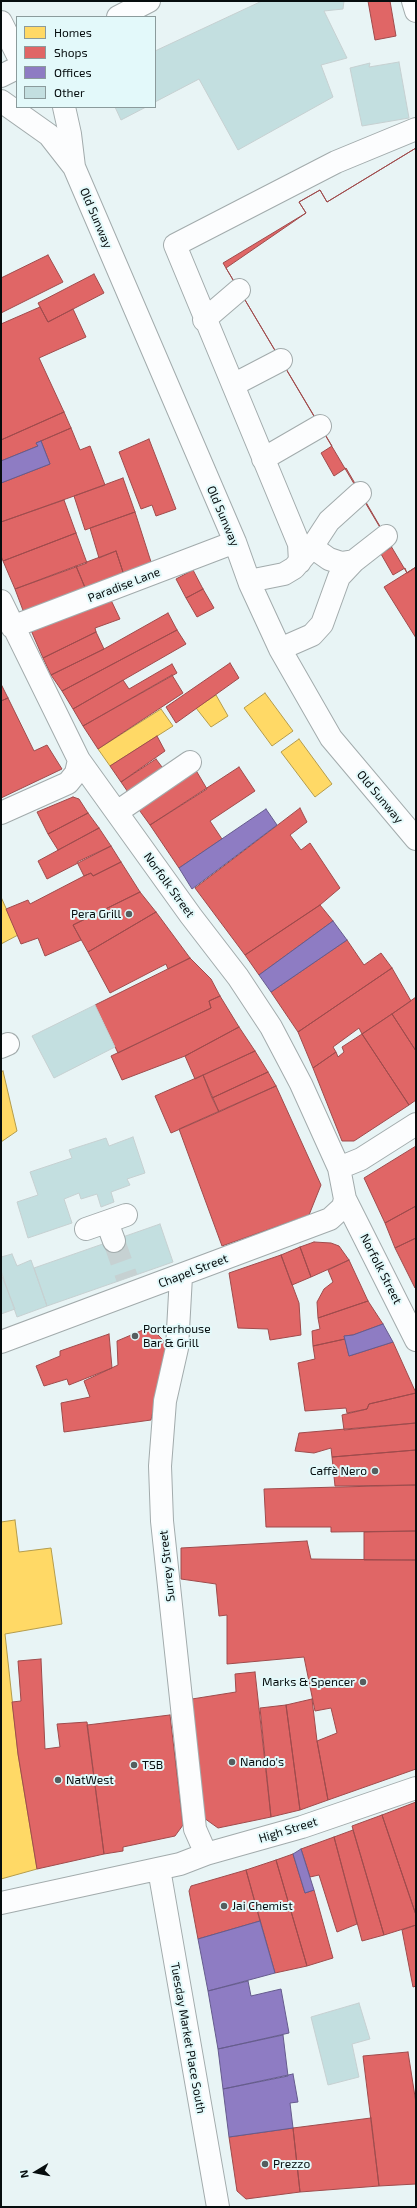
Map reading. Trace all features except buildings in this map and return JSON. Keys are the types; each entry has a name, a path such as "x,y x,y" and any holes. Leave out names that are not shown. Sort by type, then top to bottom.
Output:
{"street":[{"path":"120,16 149,1"},
{"path":"413,1 416,11"},
{"path":"1,22 16,52"},
{"path":"1,76 16,68"},
{"name":"Old Sunway","path":"1,101 49,135 74,167 235,542 249,581 280,649 331,738 416,839"},
{"name":"Old Sunway","path":"64,108 70,134 74,167"},
{"path":"306,555 204,320 174,245 336,162 416,129"},
{"path":"204,320 239,290"},
{"path":"233,386 280,360"},
{"path":"263,458 320,426"},
{"path":"249,581 284,574 306,555 329,521 360,492"},
{"path":"280,649 312,635 322,624 336,584 354,561 386,536"},
{"name":"Paradise Lane","path":"12,627 235,542"},
{"path":"306,555 329,559 340,563 354,561"},
{"name":"Norfolk Street","path":"1,601 12,627 79,760 191,916 238,977 271,1027 301,1084 339,1168"},
{"path":"1,813 68,783 76,773 79,760"},
{"path":"117,812 190,762"},
{"path":"345,1199 339,1168 361,1159 416,1124"},
{"name":"Norfolk Street","path":"345,1199 416,1340"},
{"name":"Chapel Street","path":"1,1342 129,1286 181,1276 330,1219 343,1207 345,1199"},
{"path":"86,1229 116,1226"},
{"name":"Surrey Street","path":"181,1276 177,1348 165,1401 160,1466 162,1522 195,1829 206,1854"},
{"name":"High Street","path":"1,1903 180,1864 206,1854 302,1827 416,1788"},
{"name":"Tuesday Market Place South","path":"159,1869 218,2207"}],"tunnel":[{"path":"114,1241 127,1278"}],"place":[{"name":"Pera Grill","path":"129,914"},
{"name":"Porterhouse Bar & Grill","path":"135,1336"},
{"name":"Caffè Nero","path":"375,1471"},
{"name":"Marks & Spencer","path":"363,1682"},
{"name":"Nando's","path":"232,1762"},
{"name":"TSB","path":"134,1765"},
{"name":"NatWest","path":"58,1780"},
{"name":"Jai Chemist","path":"224,1906"},
{"name":"Prezzo","path":"265,2164"}]}
